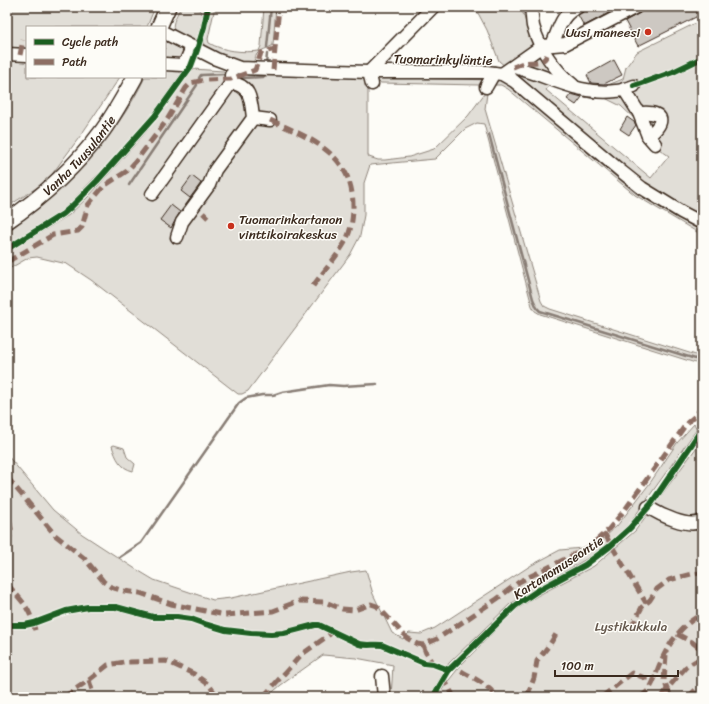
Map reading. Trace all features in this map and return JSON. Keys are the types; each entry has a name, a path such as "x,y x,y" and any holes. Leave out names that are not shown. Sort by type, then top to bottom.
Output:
{"main road":[{"path":"159,26 168,7"},
{"name":"Vanha Tuusulantie","path":"7,221 69,169 103,129 134,78"}],"street":[{"path":"372,84 369,72 433,7"},
{"path":"531,7 534,26 547,46 553,65 575,87"},
{"path":"547,46 563,17 578,7"},
{"path":"486,86 498,74 513,67 547,46 564,44 636,7"},
{"name":"Tuomarinkyläntie","path":"166,34 232,66 255,70 487,72 498,74 514,81 642,188 702,223"},
{"path":"166,64 182,65 186,61 192,47"},
{"path":"7,54 26,55"},
{"path":"152,194 231,82 232,66"},
{"path":"513,67 531,71 587,90 616,91 629,88 639,113 652,140 660,123 660,118 654,113 639,113"},
{"path":"177,237 182,222 209,185 215,170 253,118 251,101 246,90 239,84 231,82"},
{"path":"253,118 270,120"},
{"path":"648,507 658,514 677,521 698,524 702,521"},
{"path":"382,676 384,697"}],"green space":[{"path":"7,7 155,7 147,26 26,26 26,52 7,51"},
{"path":"181,7 197,7 201,12 203,17 196,43 174,30 174,21"},
{"path":"211,7 215,7 208,39 209,43 227,50 247,52 259,51 261,46 264,7 276,7 273,45 259,52 252,63 222,55 204,47 203,40"},
{"path":"469,7 521,7 533,45 570,81 595,90 623,79 626,67 637,52 702,20 702,218 664,197 628,171 499,61 487,30 478,13","holes":["552,83 573,88 585,97 594,99 603,97 621,106 639,123 640,132 643,138 669,156 651,178 546,90"]},
{"path":"166,42 185,48 181,60 166,60"},
{"path":"7,58 26,59 26,78 119,78 81,135 47,181 7,207"},
{"path":"166,67 183,70 153,113 107,165 70,203 61,211 7,245 7,232 48,200 86,163 119,122 144,78 166,78"},
{"name":"Tuomarinkartanon vinttikoirakeskus","path":"193,69 223,71 227,73 362,77 368,87 368,155 369,157 378,160 409,157 434,149 468,116 496,78 503,79 702,226 702,235 635,195 508,89 501,85 495,85 487,93 485,109 541,301 544,306 702,357 702,365 540,314 535,311 532,306 484,124 477,123 465,129 435,159 370,165 364,183 364,215 360,236 350,255 248,391 242,394 238,394 91,280 67,264 37,257 28,258 7,270 7,253 69,215 89,196 146,132"},
{"path":"485,76 483,84 479,85 381,83 376,81 375,77"},
{"path":"694,424 697,429 630,523 603,549 510,604 449,663 429,697 391,697 393,665 356,658 323,655 267,697 7,697 7,455 53,510 82,534 154,580 213,600 231,598 366,570 373,594 392,633 403,639 409,633 421,634 435,628 530,566 560,550 594,547 617,526 650,483 677,443"},
{"name":"Lystikukkula","path":"702,440 702,697 438,697 445,685 461,665 514,611 537,596 594,566 635,531"},
{"path":"114,445 124,448 127,457 135,464 133,471 125,468 119,462 112,446"}],"building":[{"path":"586,7 620,7 584,26 578,15 584,11"},
{"name":"Uusi maneesi","path":"643,7 702,7 702,14 638,46 625,21 640,13"},
{"path":"614,60 622,75 604,84 591,83 587,75"},
{"path":"571,94 582,97 576,105 567,99"},
{"path":"627,117 636,125 629,135 620,129"},
{"path":"192,176 201,183 190,198 181,191"},
{"path":"171,205 180,212 171,228 160,220"}],"waterway":[{"path":"267,47 271,7"},
{"path":"266,65 267,54"},
{"path":"199,78 201,75 225,74"},
{"path":"242,78 263,77 266,74"},
{"path":"431,78 486,79"},
{"path":"129,185 197,85"},
{"path":"489,134 533,299 537,308 540,311 702,361"},
{"path":"573,139 637,193 674,215"},
{"path":"682,219 702,231"},
{"path":"120,557 141,543 239,403 246,398 262,395 273,395 282,392 329,385 343,386 377,384"}],"marked path":[{"path":"273,70 279,7"},
{"path":"20,55 23,40"},
{"path":"7,262 53,235 78,231 82,227 88,205 104,186 127,171 136,161 167,120 186,88 191,83 204,80 231,79 255,70 261,53 275,49"},
{"path":"513,67 523,63 543,60 547,55"},
{"path":"270,120 314,141 326,150 346,173 351,188 353,211 348,235 340,250 313,286"},
{"path":"203,213 208,218"},
{"path":"7,477 55,535 84,558 104,582 111,587 124,591 140,593 171,604 225,615 273,611 299,601 325,602 342,609 355,610 371,604 377,606 407,638 417,644 423,645 437,639 497,599 519,582 589,547 607,531 624,511 687,423 702,407"},
{"path":"7,506 11,529 7,554"},
{"path":"604,533 646,603"},
{"path":"631,628 642,607 650,600 657,589 669,580 691,574 702,573"},
{"path":"7,584 18,596 29,612 36,635"},
{"path":"640,697 648,691 667,650 676,636 694,618 702,614"},
{"path":"527,697 534,678 537,661 558,631"},
{"path":"263,697 301,655 333,632"},
{"path":"677,634 692,642 702,650"},
{"path":"423,645 433,664"},
{"path":"666,655 664,681 671,697"},
{"path":"662,697 686,667 702,657"},
{"path":"64,697 108,665 124,662 166,661 194,674 208,684 218,697"},
{"path":"461,671 485,685 497,697"},
{"path":"602,697 632,673 645,678 655,678"},
{"path":"443,677 454,697"},
{"path":"89,680 94,697"},
{"path":"688,697 702,684"},
{"path":"549,697 560,697"}],"cycle path":[{"path":"7,249 63,214 72,206 97,181 155,116 191,66 204,27 208,7"},
{"path":"634,86 673,72 702,58"},
{"name":"Kartanomuseontie","path":"433,697 449,670 515,606 537,591 585,565 609,547 630,528 651,504 702,429"},
{"path":"7,625 25,625 66,611 88,607 116,607 153,617 177,617 191,619 225,630 251,633 284,633 319,625 359,644 382,645 424,663 433,664 449,670"}],"place":[{"name":"Uusi maneesi","path":"648,32"},
{"name":"Tuomarinkartanon vinttikoirakeskus","path":"231,226"}]}
